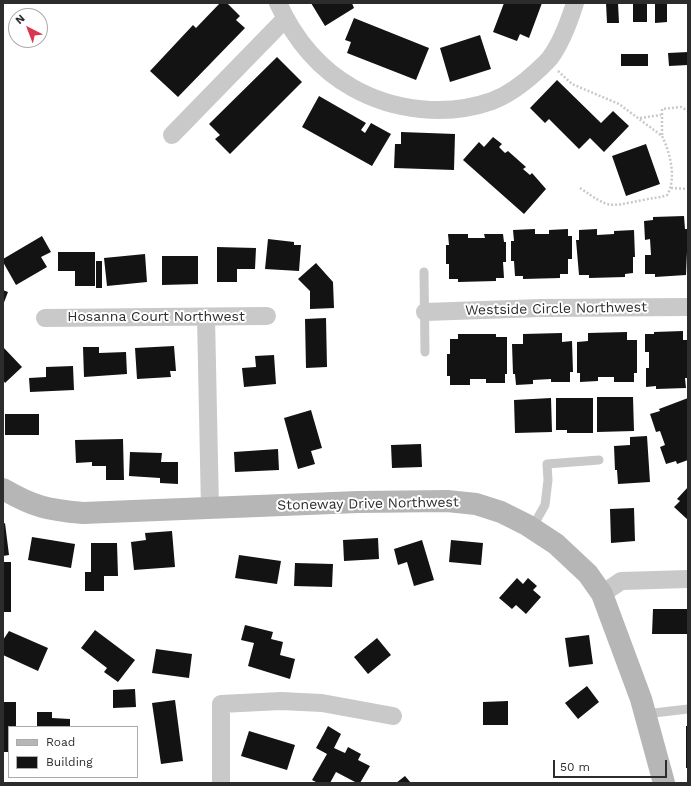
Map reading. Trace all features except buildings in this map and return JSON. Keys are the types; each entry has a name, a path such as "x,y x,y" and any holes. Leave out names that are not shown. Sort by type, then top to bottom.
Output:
{"street":[{"path":"278,3 285,19 308,52 330,72 352,88 371,97 406,107 432,110 462,108 492,101 523,84 547,61 567,28 575,3"},
{"path":"172,135 285,19"},
{"name":"Westside Circle Northwest","path":"425,312 541,308 688,307"},
{"name":"Hosanna Court Northwest","path":"45,318 267,316"},
{"path":"206,317 210,509"},
{"name":"Stoneway Drive Northwest","path":"3,489 26,502 50,510 83,513 358,502 447,501 476,504 494,510 532,528 556,544 575,562 602,594 645,714 664,783"},
{"path":"602,594 621,581 688,579"},
{"path":"221,783 221,704 281,701 322,703 393,716"}],"lane":[{"path":"424,272 426,352"},
{"path":"532,528 545,505 548,480 547,464 599,460"},
{"path":"645,714 688,709"}],"path":[{"path":"547,61 572,84 619,104 662,136 666,143 673,180 667,195 618,206 604,204 580,188"},
{"path":"662,136 662,109 681,107 688,111"},
{"path":"639,118 661,115"},
{"path":"671,188 688,188"}]}
